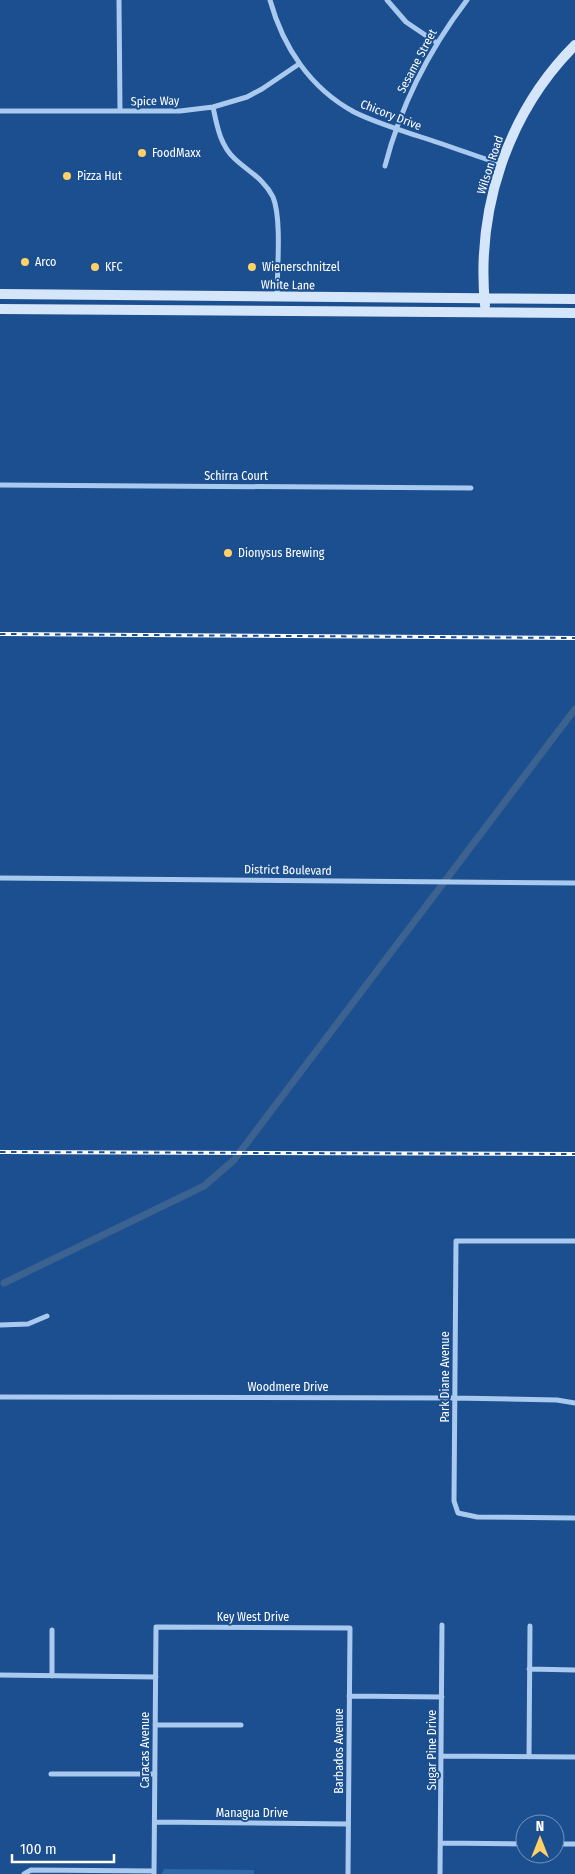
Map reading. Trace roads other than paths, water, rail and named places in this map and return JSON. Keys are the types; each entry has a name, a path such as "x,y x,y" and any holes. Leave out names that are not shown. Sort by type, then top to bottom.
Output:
{"main road":[{"name":"Wilson Road","path":"485,313 486,229 494,187 501,164 514,131 528,105 553,70 575,45"},
{"name":"White Lane","path":"0,294 575,299"},
{"path":"88,310 128,304 135,295"},
{"path":"140,310 145,304 193,296"},
{"path":"209,310 272,303 277,296"},
{"path":"277,311 285,305 324,303 329,298"},
{"path":"0,309 575,313"}],"street":[{"path":"119,0 120,111"},
{"name":"Chicory Drive","path":"270,0 282,36 299,64 315,82 342,104 371,120 501,164"},
{"path":"387,0 406,22 437,43"},
{"name":"Sesame Street","path":"385,166 396,128 410,94 437,43 467,0"},
{"name":"Spice Way","path":"0,111 180,111 213,107 247,97 299,64"},
{"path":"213,107 219,132 228,152 261,180 273,198 278,218 277,296"},
{"name":"Schirra Court","path":"0,484 471,488"},
{"name":"District Boulevard","path":"0,878 575,883"},
{"name":"Park Diane Avenue","path":"575,1241 456,1241 454,1398 454,1501 458,1513 477,1517 575,1518"},
{"path":"0,1325 28,1324 47,1316"},
{"name":"Woodmere Drive","path":"0,1397 454,1398 575,1402"},
{"name":"Sugar Pine Drive","path":"440,1874 442,1625"},
{"path":"529,1756 530,1626"},
{"name":"Key West Drive","path":"156,1627 350,1628"},
{"name":"Caracas Avenue","path":"154,1872 156,1627"},
{"name":"Barbados Avenue","path":"348,1874 350,1628"},
{"path":"52,1630 52,1676"},
{"path":"529,1669 575,1670"},
{"path":"0,1675 156,1677"},
{"path":"349,1696 442,1697"},
{"path":"155,1725 241,1725"},
{"path":"442,1756 575,1757"},
{"path":"51,1774 155,1774"},
{"name":"Managua Drive","path":"155,1822 348,1824"},
{"path":"441,1843 515,1844"},
{"path":"24,1874 31,1870 53,1872 154,1872"}],"waterway":[{"path":"4,1283 204,1186 234,1160 575,709"}],"railway":[{"path":"0,634 575,638"},
{"path":"0,1152 575,1154"}],"place":[{"name":"FoodMaxx","path":"142,153"},
{"name":"Pizza Hut","path":"67,176"},
{"name":"Arco","path":"25,262"},
{"name":"KFC","path":"95,267"},
{"name":"Wienerschnitzel","path":"252,267"},
{"name":"Dionysus Brewing","path":"228,553"}]}
